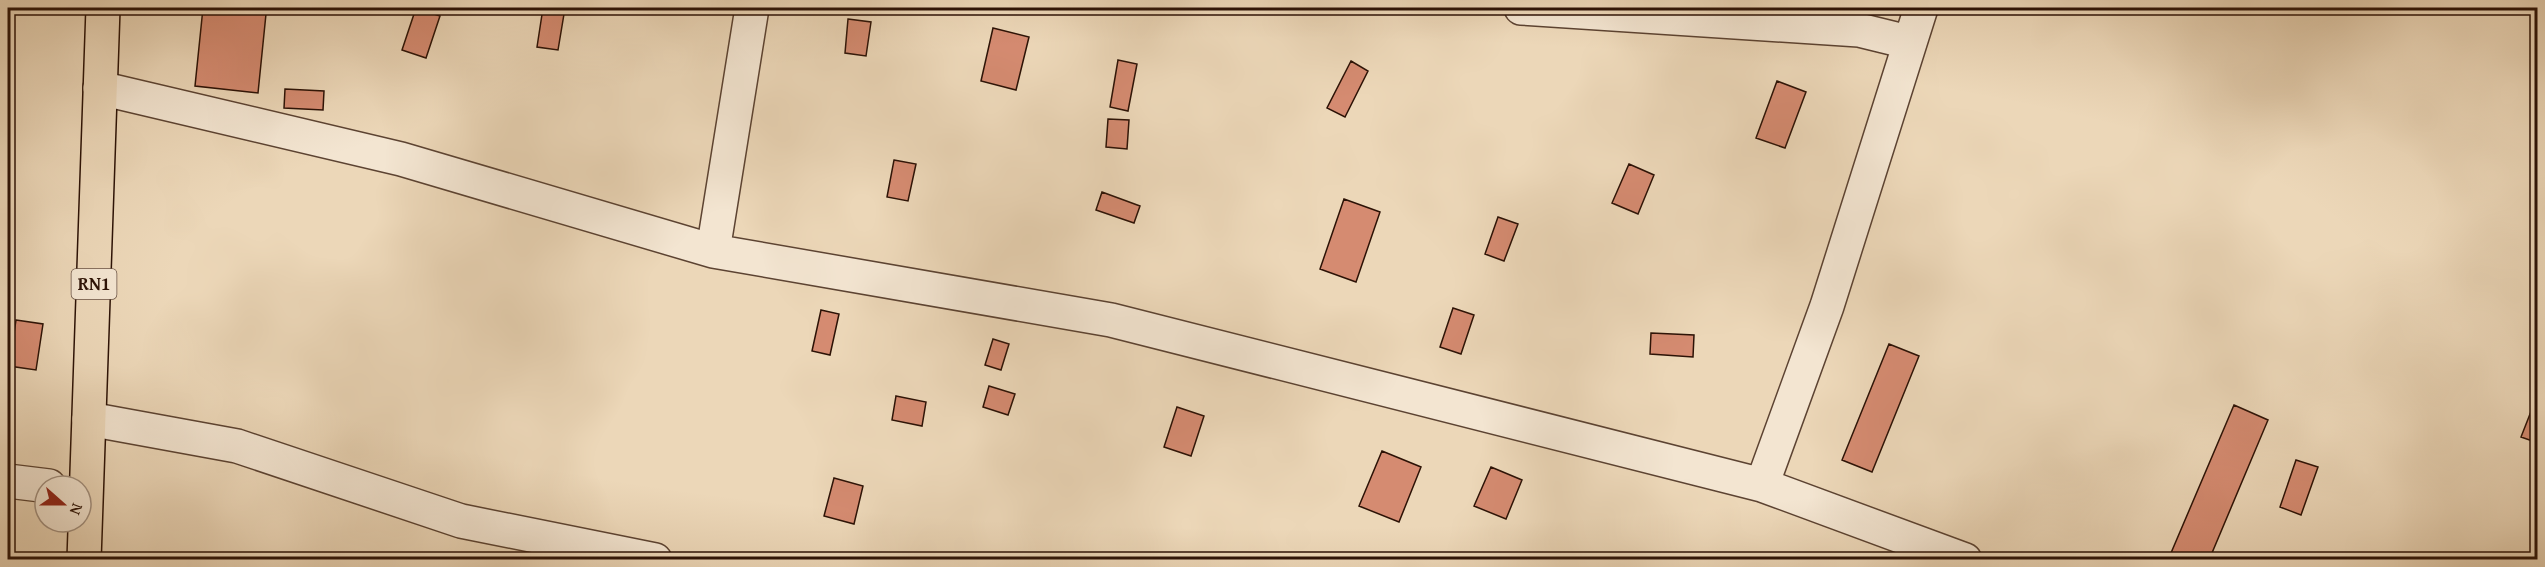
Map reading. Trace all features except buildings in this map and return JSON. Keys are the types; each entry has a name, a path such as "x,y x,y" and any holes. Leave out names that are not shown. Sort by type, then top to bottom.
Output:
{"highway":[{"name":"RN1","path":"85,474 103,8"},
{"name":"RN1","path":"84,534 84,560"}],"street":[{"path":"712,251 752,8"},
{"path":"1521,8 1859,30 1908,42"},
{"path":"1762,485 1827,306 1920,8"},
{"path":"100,88 401,159 712,251 1111,320 1762,485 1965,560"},
{"path":"89,419 237,446 461,521 655,560"},
{"path":"8,481 33,484"}]}
